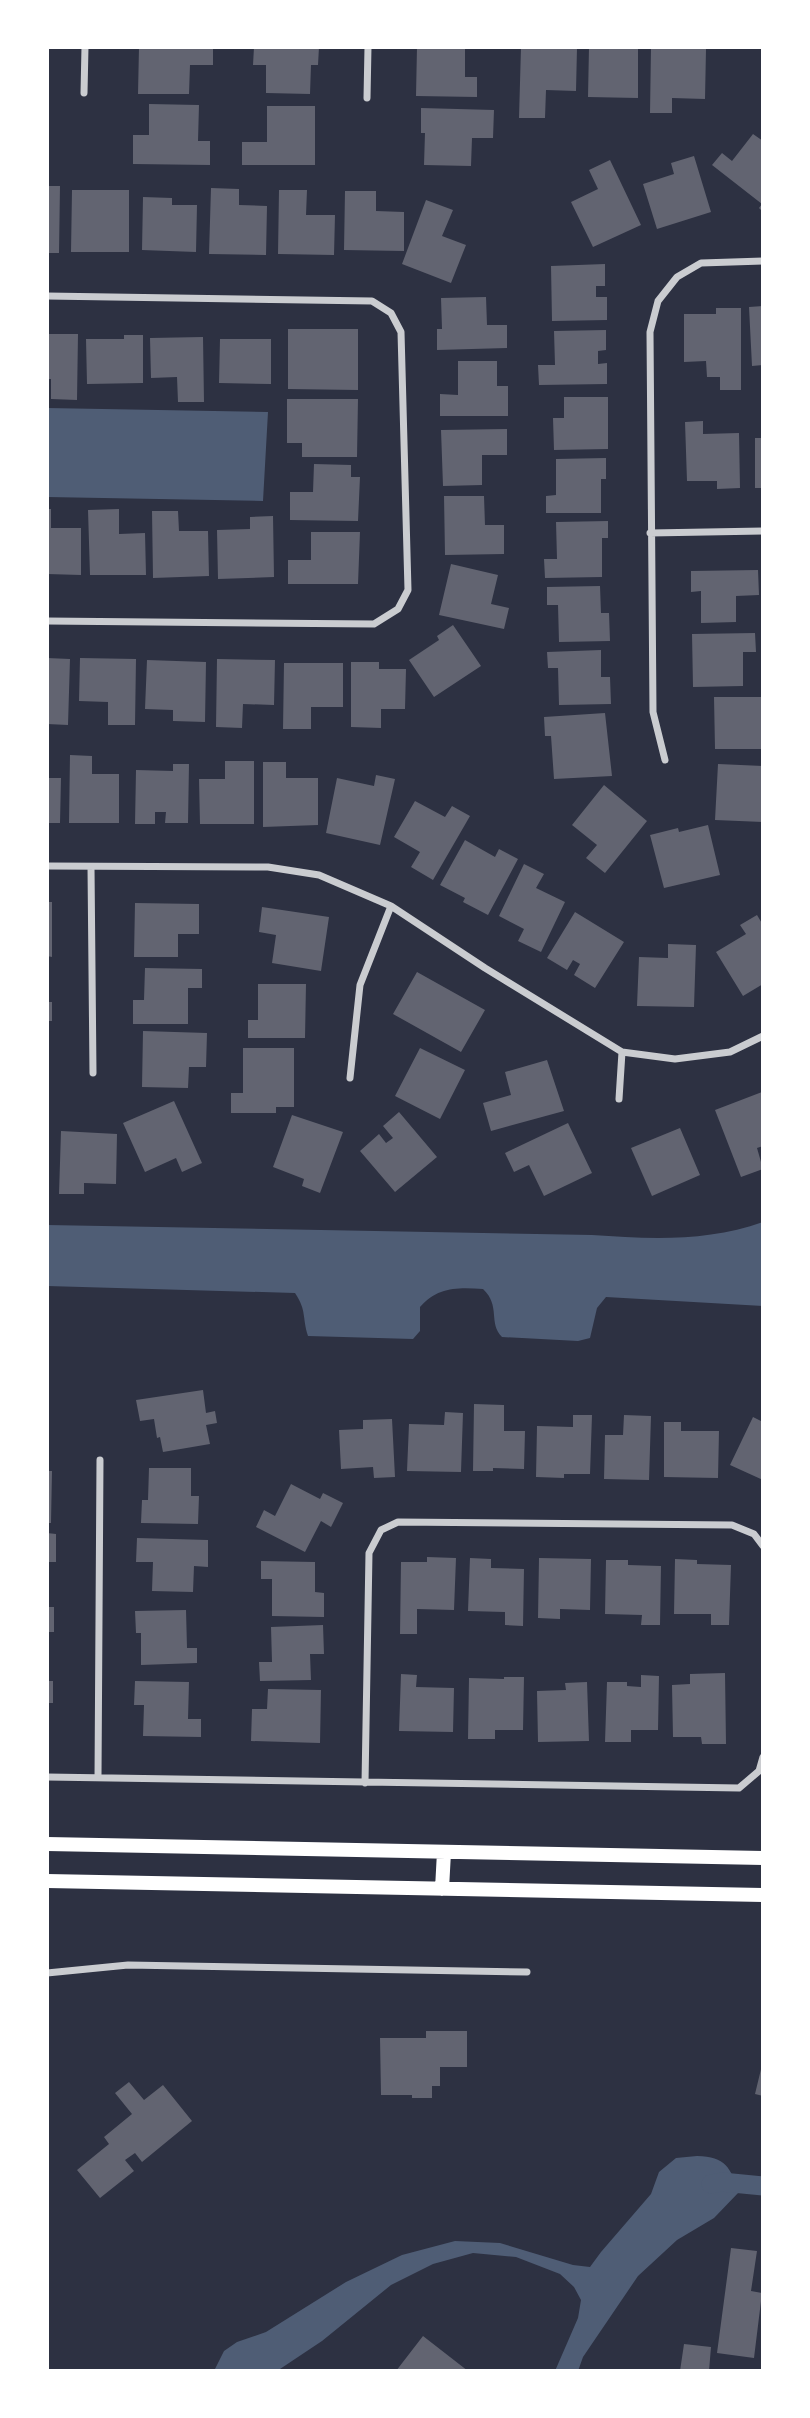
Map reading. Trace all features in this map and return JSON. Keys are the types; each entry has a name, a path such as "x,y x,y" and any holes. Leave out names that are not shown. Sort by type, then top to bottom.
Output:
{"main road":[{"path":"47,1844 763,1858"},
{"path":"442,1889 444,1852"},
{"path":"47,1881 763,1895"}],"street":[{"path":"83,93 85,47"},
{"path":"367,98 368,47"},
{"path":"665,760 653,712 650,332 658,301 677,277 701,263 763,261"},
{"path":"47,296 372,301 391,313 401,332 408,590 398,609 374,624 47,621"},
{"path":"650,533 763,531"},
{"path":"47,866 268,867 319,875 391,906 485,968 622,1052 675,1059 730,1052 763,1036"},
{"path":"90,867 93,1073"},
{"path":"350,1078 360,985 391,906"},
{"path":"619,1099 622,1052"},
{"path":"98,1778 100,1460"},
{"path":"365,1783 369,1553 382,1530 398,1522 732,1525 754,1534 763,1546"},
{"path":"47,1777 740,1788 759,1771 763,1757"},
{"path":"47,1973 128,1965 527,1972"}],"water":[{"path":"47,408 268,412 263,501 47,497"},
{"path":"763,1222 763,1306 606,1297 597,1308 590,1338 578,1341 502,1337 496,1326 492,1302 483,1289 448,1290 427,1300 420,1307 420,1331 413,1339 308,1336 303,1310 295,1293 47,1286 47,1225 678,1238 721,1233"},
{"path":"697,2156 715,2159 726,2165 739,2192 714,2218 677,2240 638,2276 583,2357 578,2371 555,2371 578,2318 581,2300 574,2287 560,2274 516,2257 473,2253 433,2264 391,2285 322,2341 277,2371 214,2371 224,2351 237,2342 266,2332 346,2282 402,2255 455,2241 500,2243 573,2265 590,2267 651,2194 659,2172 676,2158"}],"building":[{"path":"139,47 213,47 213,65 190,65 189,94 138,94"},
{"path":"254,47 319,47 318,65 311,65 310,94 266,93 266,65 253,65"},
{"path":"417,47 465,47 465,77 477,77 477,97 416,96"},
{"path":"521,47 577,48 576,91 546,90 545,118 519,118"},
{"path":"589,47 638,48 638,98 588,97"},
{"path":"651,47 706,49 705,99 672,98 672,113 650,113"},
{"path":"149,104 199,105 198,141 210,141 210,165 133,164 133,135 149,135"},
{"path":"267,106 315,106 315,165 242,165 242,142 267,142"},
{"path":"421,108 494,110 493,138 472,138 471,166 424,165 425,133 421,133"},
{"path":"753,134 763,141 763,212 759,208 762,204 712,165 722,153 732,161"},
{"path":"694,156 711,212 657,229 643,184 674,174 671,163"},
{"path":"610,160 641,225 593,247 571,202 598,189 589,170"},
{"path":"47,186 60,186 59,253 47,253"},
{"path":"211,188 239,189 239,205 267,206 266,255 209,254"},
{"path":"72,190 129,190 129,252 71,252"},
{"path":"279,190 307,190 306,215 335,215 334,255 278,254"},
{"path":"345,191 376,191 376,211 404,212 404,251 344,250"},
{"path":"143,197 172,198 172,205 197,205 196,252 142,250"},
{"path":"426,200 453,210 442,236 466,245 451,283 402,264"},
{"path":"605,264 605,286 596,286 596,297 607,297 607,320 552,321 551,266"},
{"path":"486,297 487,325 507,325 507,348 437,350 437,329 442,329 441,298"},
{"path":"763,306 763,365 752,366 749,307"},
{"path":"716,308 741,308 741,390 720,390 720,377 707,377 706,361 684,362 684,314 716,314"},
{"path":"288,329 358,329 358,390 288,389"},
{"path":"606,330 606,350 598,351 598,364 607,363 607,384 539,385 538,365 555,365 554,331"},
{"path":"47,334 78,334 77,400 51,399 51,379 47,379"},
{"path":"124,335 143,335 143,383 87,384 86,339 124,339"},
{"path":"203,337 204,402 178,402 177,377 151,378 150,338"},
{"path":"220,339 271,339 271,384 219,383"},
{"path":"458,361 497,361 497,386 508,386 508,416 440,416 440,394 458,395"},
{"path":"564,397 608,397 608,449 554,450 553,418 564,418"},
{"path":"287,399 358,399 357,457 302,457 302,443 287,443"},
{"path":"703,421 703,434 739,433 740,488 717,489 717,481 687,481 685,422"},
{"path":"507,429 507,455 482,455 482,485 443,486 441,430"},
{"path":"755,438 763,438 763,488 755,488"},
{"path":"606,458 606,479 601,479 601,513 546,513 546,496 556,495 556,459"},
{"path":"314,464 351,465 351,477 360,477 358,521 290,520 290,492 313,492"},
{"path":"444,496 484,496 485,525 504,525 504,554 445,555"},
{"path":"47,509 51,509 51,528 81,528 81,575 47,574"},
{"path":"119,509 119,534 145,533 146,575 90,575 88,510"},
{"path":"152,511 178,511 179,531 208,531 209,576 153,578"},
{"path":"273,516 274,577 218,579 217,530 250,529 250,517"},
{"path":"608,521 608,538 602,538 602,577 545,578 544,559 557,559 556,522"},
{"path":"311,532 360,532 358,584 288,584 288,560 311,560"},
{"path":"451,564 498,575 491,604 509,608 504,629 439,615"},
{"path":"758,570 759,595 736,596 736,622 701,623 701,591 691,592 691,571"},
{"path":"600,586 601,613 609,613 610,641 559,642 558,605 547,605 547,587"},
{"path":"453,625 481,666 434,697 409,660 439,640 437,636"},
{"path":"755,633 756,652 743,652 743,686 693,687 692,634"},
{"path":"601,650 601,677 610,677 611,704 559,705 558,668 548,668 547,652"},
{"path":"47,658 70,659 68,725 47,724"},
{"path":"80,658 136,659 135,725 108,725 108,702 79,701"},
{"path":"217,659 275,660 274,705 243,704 242,728 216,727"},
{"path":"147,660 206,662 205,722 173,721 173,710 145,709"},
{"path":"351,662 379,662 379,669 406,669 405,709 381,709 381,728 351,727"},
{"path":"284,663 343,663 343,707 311,707 311,729 283,729"},
{"path":"714,697 763,697 763,749 715,749"},
{"path":"605,713 612,776 554,779 551,736 545,736 544,717"},
{"path":"70,755 92,756 92,774 119,774 119,823 69,823"},
{"path":"225,761 254,761 254,824 200,824 199,779 225,779"},
{"path":"263,762 286,762 286,778 318,778 318,825 263,827"},
{"path":"173,764 189,764 188,823 165,823 166,812 155,812 155,824 135,824 136,770 173,771"},
{"path":"718,764 763,766 763,822 715,820"},
{"path":"376,775 395,779 380,845 326,833 337,778 374,786"},
{"path":"47,778 61,778 60,823 47,823"},
{"path":"604,785 647,821 605,873 586,858 597,845 572,825"},
{"path":"415,801 445,817 452,806 470,816 433,880 411,867 420,852 394,837"},
{"path":"708,825 720,875 664,888 650,835 678,828 679,832"},
{"path":"465,840 495,857 499,849 518,859 488,915 463,902 465,898 440,885"},
{"path":"524,864 544,874 536,888 565,902 541,952 518,941 524,929 499,916"},
{"path":"47,902 52,902 52,957 47,956"},
{"path":"135,903 199,904 199,934 178,934 178,957 134,957"},
{"path":"262,907 329,917 321,971 272,963 276,935 259,932"},
{"path":"575,912 624,942 595,988 574,975 580,964 573,960 567,970 547,958"},
{"path":"757,915 763,925 763,984 743,996 716,952 746,934 740,925"},
{"path":"668,944 696,945 694,1007 637,1006 639,957 668,958"},
{"path":"145,968 202,969 202,988 188,988 188,1024 133,1024 133,1000 144,1000"},
{"path":"417,972 485,1010 461,1052 393,1014"},
{"path":"258,984 306,984 305,1038 248,1038 248,1020 258,1020"},
{"path":"47,1002 52,1002 52,1021 47,1021"},
{"path":"143,1031 207,1033 206,1067 189,1067 188,1088 142,1087"},
{"path":"243,1048 294,1048 294,1107 276,1107 276,1113 231,1113 231,1093 243,1093"},
{"path":"420,1048 465,1070 440,1119 395,1096"},
{"path":"547,1060 564,1111 491,1131 483,1103 511,1095 505,1072"},
{"path":"762,1092 763,1146 757,1148 763,1169 741,1177 715,1110"},
{"path":"174,1101 202,1163 182,1172 176,1158 145,1172 123,1123"},
{"path":"399,1112 437,1157 395,1192 360,1151 379,1134 386,1143 393,1138 383,1126"},
{"path":"292,1115 343,1132 320,1193 302,1186 304,1179 273,1167"},
{"path":"568,1123 592,1173 544,1196 529,1165 514,1172 505,1153"},
{"path":"680,1128 700,1175 652,1196 631,1148"},
{"path":"61,1131 117,1134 116,1184 84,1183 84,1194 59,1194"},
{"path":"203,1390 206,1413 215,1411 217,1423 206,1425 210,1444 163,1452 160,1437 157,1438 154,1419 140,1421 136,1400"},
{"path":"474,1404 504,1405 504,1431 525,1431 524,1469 493,1468 493,1471 473,1471"},
{"path":"445,1412 463,1413 461,1472 407,1471 409,1424 444,1425"},
{"path":"573,1415 592,1415 590,1474 564,1474 564,1478 536,1477 537,1426 573,1427"},
{"path":"624,1415 651,1416 649,1480 604,1479 605,1435 623,1435"},
{"path":"753,1417 763,1422 763,1480 730,1465"},
{"path":"392,1419 395,1477 374,1478 373,1467 341,1469 339,1430 363,1429 363,1420"},
{"path":"664,1422 681,1422 681,1431 719,1431 718,1478 664,1477"},
{"path":"149,1468 191,1468 191,1496 199,1496 198,1524 141,1523 142,1500 148,1500"},
{"path":"47,1471 52,1471 51,1523 47,1523"},
{"path":"291,1484 320,1499 323,1493 343,1503 331,1527 321,1521 305,1552 256,1527 264,1510 275,1516"},
{"path":"47,1533 56,1534 56,1562 47,1562"},
{"path":"137,1538 208,1540 208,1567 194,1566 193,1592 152,1591 153,1562 136,1562"},
{"path":"427,1557 456,1558 454,1610 417,1609 417,1634 400,1634 401,1562 427,1562"},
{"path":"470,1558 491,1559 491,1568 524,1569 523,1626 505,1625 505,1612 468,1611"},
{"path":"539,1558 591,1559 590,1610 560,1609 560,1619 538,1618"},
{"path":"675,1559 697,1560 697,1564 731,1565 729,1625 711,1625 711,1614 674,1614"},
{"path":"606,1560 628,1560 628,1565 661,1566 660,1625 641,1625 642,1615 605,1614"},
{"path":"261,1561 315,1562 315,1592 324,1593 324,1617 272,1616 272,1579 261,1579"},
{"path":"47,1607 54,1607 54,1632 47,1632"},
{"path":"186,1610 187,1648 197,1648 197,1663 141,1665 141,1633 136,1633 135,1611"},
{"path":"323,1625 324,1654 310,1654 311,1680 260,1681 259,1662 272,1662 271,1627"},
{"path":"725,1673 726,1744 702,1744 701,1737 673,1737 672,1685 690,1684 690,1674"},
{"path":"401,1674 417,1675 416,1687 454,1688 453,1732 399,1731"},
{"path":"641,1675 659,1676 658,1730 631,1730 631,1742 605,1742 607,1682 627,1682 627,1686 641,1687"},
{"path":"524,1677 523,1730 495,1730 495,1739 468,1739 469,1678"},
{"path":"47,1681 53,1681 53,1703 47,1703"},
{"path":"135,1681 189,1682 188,1719 201,1719 201,1737 143,1736 144,1705 134,1705"},
{"path":"587,1682 589,1741 538,1742 537,1691 566,1690 565,1683"},
{"path":"268,1689 321,1690 320,1743 251,1741 252,1709 267,1709"},
{"path":"426,2031 467,2031 467,2067 440,2067 440,2086 432,2086 432,2098 381,2095 380,2038 426,2038"},
{"path":"763,2065 763,2096 755,2094"},
{"path":"129,2082 144,2100 163,2085 192,2121 142,2162 135,2153 125,2160 134,2171 100,2198 77,2170 109,2144 104,2137 132,2114 115,2093"},
{"path":"731,2248 757,2251 751,2291 762,2293 754,2358 717,2353"},
{"path":"423,2336 468,2371 396,2371"},
{"path":"684,2344 711,2347 709,2371 680,2371"}],"waterway":[{"path":"711,2184 722,2182 763,2186"}]}
